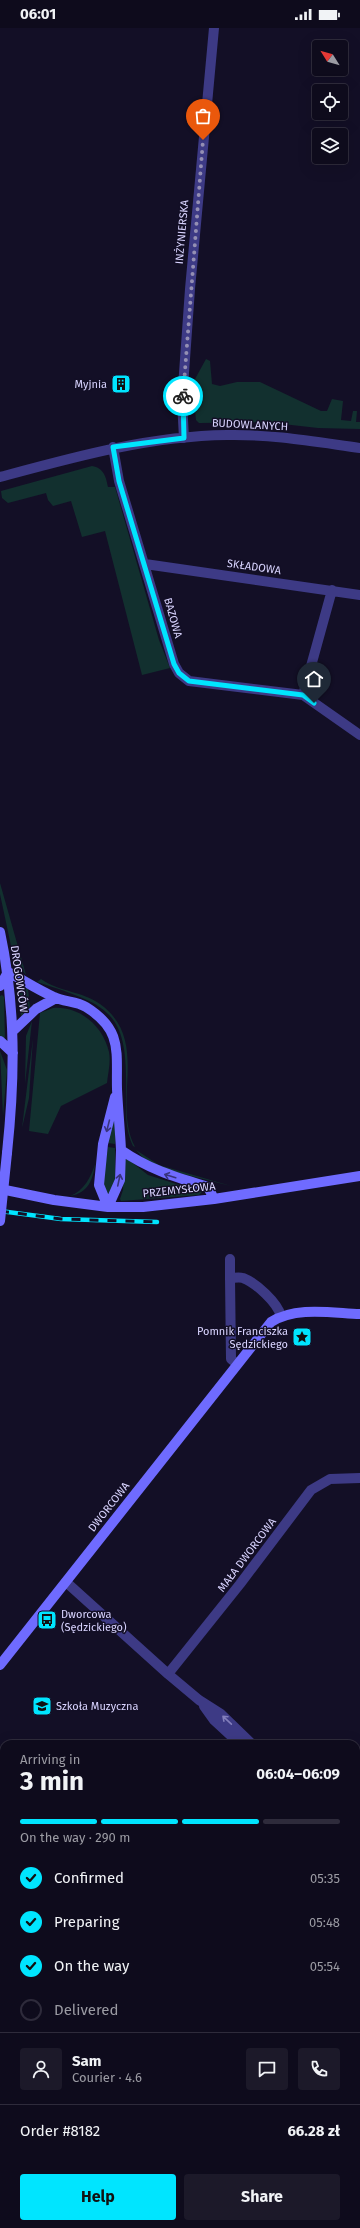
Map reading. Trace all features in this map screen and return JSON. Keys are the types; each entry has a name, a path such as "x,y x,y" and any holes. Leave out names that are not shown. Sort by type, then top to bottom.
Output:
{"main road":[{"name":"DROGOWCÓW","path":"0,932 8,972 14,1032 7,1153 0,1221"},
{"path":"0,986 8,972 56,998 66,999 84,1006 99,1016 115,1039 118,1057 117,1088 121,1150 120,1180 108,1207"},
{"path":"14,1032 36,1009 56,998"},
{"path":"0,1041 13,1053"},
{"path":"108,1207 99,1184 103,1144 117,1088"},
{"path":"121,1150 143,1165 162,1173 208,1187 214,1199"},
{"name":"PRZEMYSŁOWA","path":"0,1189 54,1200 108,1207 143,1207 214,1199 360,1176"},
{"path":"281,1316 302,1313 360,1314"},
{"name":"DWORCOWA","path":"0,1665 237,1364 271,1322 281,1316"}],"street":[{"name":"INŻYNIERSKA","path":"184,438 182,401 190,289 214,28"},
{"name":"BUDOWLANYCH","path":"0,477 113,447 184,438 229,435 275,437 360,448"},
{"name":"BAZOWA","path":"113,447 119,481 174,664 184,677 189,681 303,695 360,735"},
{"name":"SKŁADOWA","path":"145,564 360,595"},
{"path":"303,695 332,590"},
{"path":"230,1259 231,1359 237,1364"},
{"path":"230,1278 242,1278 274,1300 281,1316"},
{"name":"MAŁA DWORCOWA","path":"168,1674 240,1584 311,1490 330,1479 360,1478"},
{"path":"66,1582 168,1674 199,1700 220,1714 248,1740"},
{"path":"199,1700 214,1720 236,1740"}],"green space":[{"path":"206,359 210,361 212,384 220,386 237,382 260,382 321,411 327,411 332,399 343,401 341,420 351,421 353,411 357,411 356,422 360,422 360,429 318,428 265,422 199,423 196,420 195,411 188,409 189,390"},
{"path":"92,466 102,471 108,487 115,487 159,640 170,668 142,675 105,531 82,537 71,501 53,506 48,500 46,493 8,503 2,498 1,491"},
{"path":"0,883 26,975 14,960 0,894"},
{"path":"41,979 55,987 86,996 100,1004 115,1019 124,1035 128,1072 127,1110 129,1129 135,1147 130,1140 127,1127 126,1067 123,1046 118,1029 110,1016 99,1006 83,998 37,982"},
{"path":"18,984 28,989 30,1008 21,1016"},
{"path":"2,995 4,997 5,1040 0,1036 0,996"},
{"path":"53,1008 72,1010 81,1014 96,1026 106,1043 110,1060 107,1083 61,1106 48,1134 29,1131 40,1013"},
{"path":"32,1021 25,1084 26,1036"},
{"path":"33,1038 29,1098 22,1128"},
{"path":"0,1051 7,1070 3,1116"},
{"path":"117,1095 115,1144 108,1143"},
{"path":"108,1147 115,1148 115,1186 110,1198 102,1187"},
{"path":"136,1150 159,1165 231,1186 163,1169 144,1159"},
{"path":"124,1156 148,1175 202,1192 199,1195 121,1201 120,1199 123,1190"},
{"path":"95,1164 91,1180 85,1189 81,1192 70,1196 75,1194 83,1187"}],"railway":[{"path":"0,1211 61,1219 157,1222"}],"way so far":[{"path":"183,396 191,274 203,140"}],"place":[{"name":"Myjnia","path":"121,384"},
{"name":"Pomnik Franciszka Sędzickiego","path":"302,1337"},
{"name":"Dworcowa (Sędzickiego)","path":"47,1620"},
{"name":"Szkoła Muzyczna","path":"42,1706"}],"route":[{"path":"183,396 182,420 184,438 113,447 119,481 174,664 179,673 189,681 303,695 314,703"}]}
